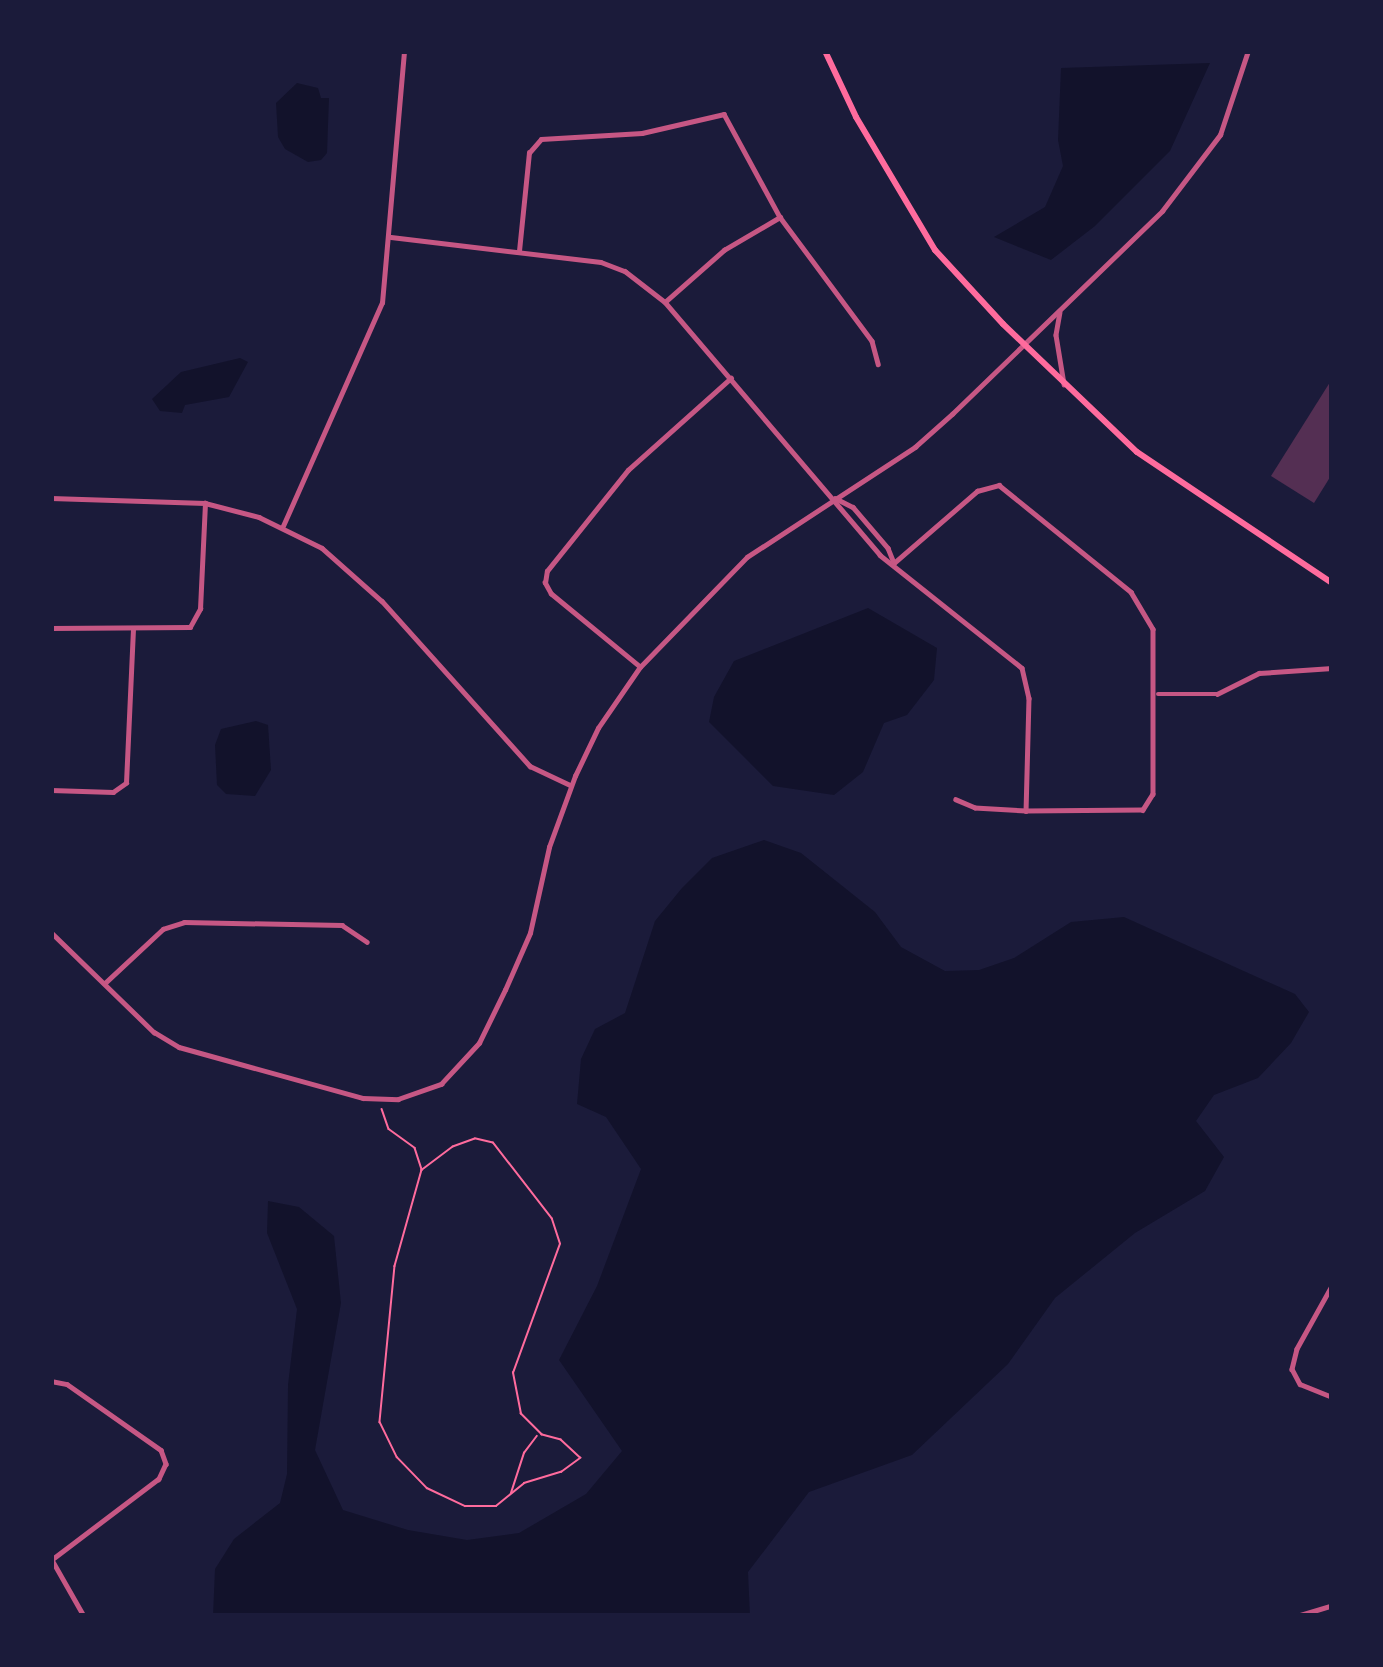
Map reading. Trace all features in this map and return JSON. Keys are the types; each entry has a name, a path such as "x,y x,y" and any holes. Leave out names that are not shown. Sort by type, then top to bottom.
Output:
{"main road":[{"path":"825,51 856,117 934,250 1023,344 1137,452 1332,583"}],"street":[{"path":"304,51 355,51"},
{"path":"284,526 376,320 391,237 404,51"},
{"path":"51,932 154,1032 179,1047 378,1099 415,1096 441,1084 479,1043 530,933 571,785 598,728 640,667 728,573 915,447 1195,176 1231,111 1248,51"},
{"path":"519,251 534,145 550,138 642,134 716,112 732,122 780,217 872,341 878,364"},
{"path":"665,302 724,250 780,217"},
{"path":"391,237 601,262 625,272 665,302 835,498 839,510 894,563 1022,668 1029,698 1026,811"},
{"path":"1061,310 1056,335 1064,383"},
{"path":"640,667 551,594 544,583 547,571 628,470 731,378"},
{"path":"894,563 983,487 1009,489 1141,604 1153,628 1156,694 1150,804 1136,813 1026,811 975,808 956,800"},
{"path":"51,498 205,502 284,526 343,562 530,766 571,785"},
{"path":"835,498 853,507 888,548 894,563"},
{"path":"51,628 182,630 199,616 205,502"},
{"path":"51,790 112,792 126,783 133,630"},
{"path":"1156,694 1216,694 1259,673 1332,668"},
{"path":"105,982 163,929 184,922 342,925 367,942"},
{"path":"1332,1286 1297,1349 1292,1369 1300,1384 1332,1397"},
{"path":"51,1382 67,1384 161,1450 166,1464 159,1479 51,1559 84,1616"},
{"path":"1298,1616 1332,1605"}],"path":[{"path":"378,1099 389,1129 415,1148 422,1170 395,1266 380,1422 397,1457 427,1488 465,1506 496,1506 580,1458 561,1440 540,1433 521,1414 513,1373 560,1244 552,1219 493,1143 475,1139 453,1147 422,1170"},
{"path":"511,1494 524,1453 540,1433"}],"shaded area":[{"path":"1210,63 1170,151 1095,226 1051,260 994,237 1045,207 1063,166 1058,140 1061,68"},
{"path":"297,83 318,88 321,98 329,98 327,153 321,160 308,162 285,149 278,137 276,103"},
{"path":"240,358 248,362 229,397 185,405 182,413 160,411 152,399 181,372"},
{"path":"868,608 937,648 934,680 907,715 884,723 863,772 834,795 773,786 709,722 714,697 734,661"},
{"path":"256,721 268,725 271,770 255,796 226,794 217,785 215,745 221,729"},
{"path":"764,840 801,853 875,912 901,947 945,971 979,970 1014,958 1071,922 1124,917 1295,994 1309,1012 1291,1043 1258,1078 1214,1095 1196,1121 1224,1157 1205,1191 1135,1233 1055,1298 1008,1364 912,1455 809,1492 748,1572 750,1616 213,1616 215,1569 234,1539 280,1503 287,1474 288,1385 297,1309 267,1233 268,1201 299,1207 334,1236 341,1303 315,1450 343,1510 408,1530 467,1540 519,1533 586,1494 622,1451 559,1360 597,1286 641,1169 606,1117 577,1104 581,1059 595,1029 625,1013 655,921 682,888 712,858"}],"building":[{"path":"1332,379 1332,474 1314,503 1271,476"}]}
